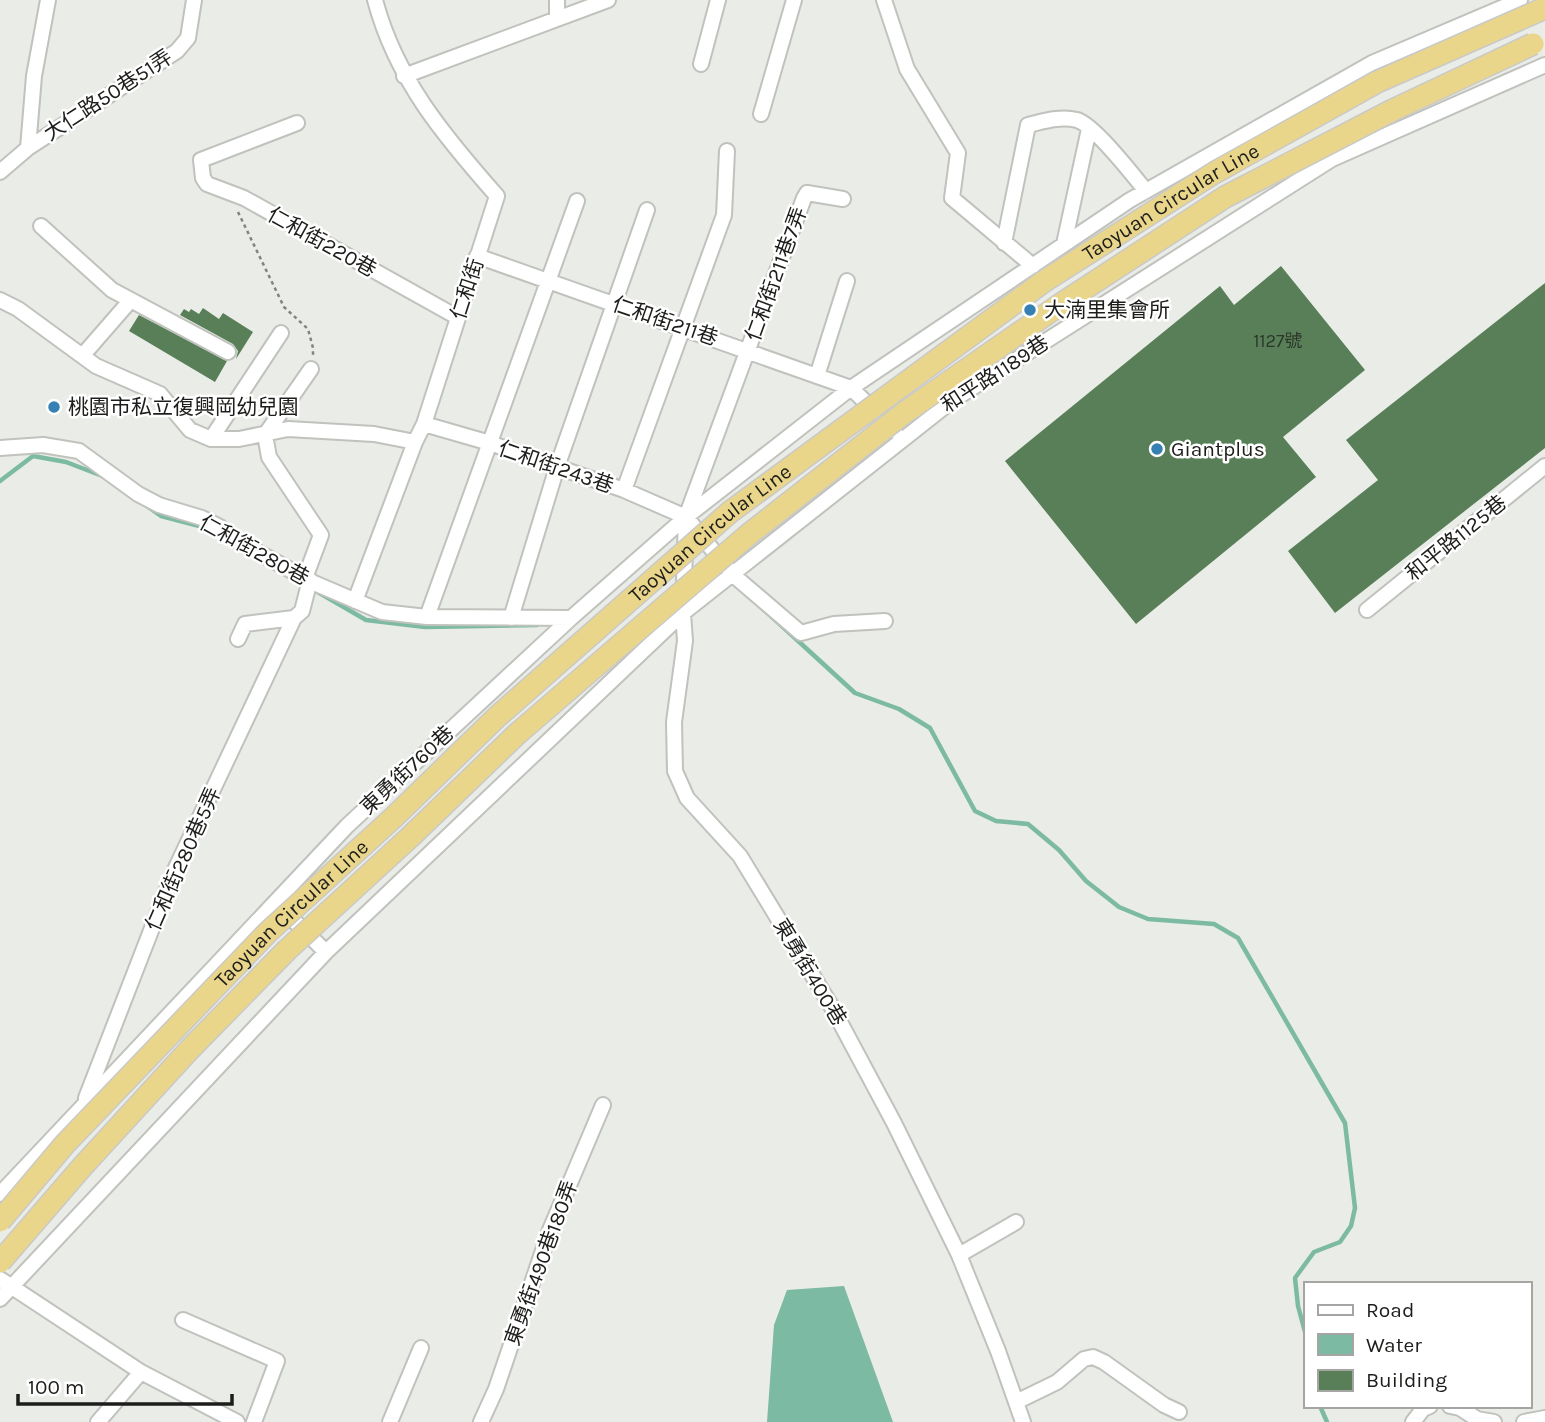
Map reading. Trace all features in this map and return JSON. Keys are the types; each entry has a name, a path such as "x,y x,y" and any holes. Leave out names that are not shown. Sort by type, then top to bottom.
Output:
{"highway":[{"name":"Taoyuan Circular Line","path":"0,1221 65,1144 268,932 393,818 498,716 730,512 1043,282 1214,173 1377,82 1545,8"},
{"name":"Taoyuan Circular Line","path":"0,1262 181,1059 287,950 410,838 517,734 748,535 904,413 1061,304 1225,197 1393,110 1533,44"}],"street":[{"path":"28,148 34,76 48,0"},
{"name":"大仁路50巷51弄","path":"0,172 28,148 177,51 188,38 194,0"},
{"name":"仁和街","path":"355,601 424,424 497,196 452,145 404,76 381,23 375,0"},
{"path":"556,0 557,19"},
{"path":"404,76 608,0"},
{"path":"701,64 718,0"},
{"path":"761,114 794,0"},
{"path":"883,0 907,69 958,153 953,198 1033,265"},
{"path":"687,517 851,388 1146,191 1372,63 1520,0"},
{"name":"和平路1189巷","path":"0,1299 6,1282 327,952 683,613 953,400 1332,159 1545,65"},
{"path":"1004,243 1028,125 1059,118 1081,121 1111,149 1146,191"},
{"name":"仁和街220巷","path":"297,123 201,160 203,178 207,184 244,198 457,317"},
{"path":"1064,244 1089,129"},
{"path":"624,490 724,215 727,152"},
{"name":"仁和街211巷7弄","path":"749,351 807,193 843,198"},
{"path":"427,617 577,201"},
{"path":"511,618 557,467 647,210"},
{"path":"41,226 112,290 228,352"},
{"name":"仁和街211巷","path":"477,256 851,388"},
{"path":"817,376 847,281"},
{"path":"0,300 18,309 96,366 160,394 190,430 211,439 239,439 288,429 374,434 415,442"},
{"path":"83,355 130,301"},
{"path":"211,439 281,333"},
{"path":"687,517 749,351"},
{"path":"265,435 311,369"},
{"path":"851,388 903,440"},
{"name":"仁和街243巷","path":"424,424 490,443 624,490 687,517"},
{"name":"仁和街280巷5弄","path":"83,1105 173,874 295,618 302,611 321,535 268,457 265,435"},
{"name":"仁和街280巷","path":"0,448 43,445 79,450 138,494 159,505 211,523 234,539 308,579 382,612 427,617 571,618"},
{"name":"和平路1125巷","path":"1367,610 1545,466"},
{"path":"687,517 732,574 801,632 834,624 885,621"},
{"name":"東勇街400巷","path":"687,517 683,613 685,641 674,722 676,771 687,798 740,856 826,997 894,1124 959,1255 1023,1422"},
{"name":"東勇街760巷","path":"0,1194 347,826 571,618 687,517"},
{"path":"238,639 245,624 295,618"},
{"path":"274,902 327,952"},
{"name":"東勇街490巷180弄","path":"481,1422 496,1389 550,1230 603,1105"},
{"path":"959,1255 1016,1222"},
{"path":"6,1282 141,1372 237,1422"},
{"path":"183,1320 277,1361 254,1422"},
{"path":"390,1422 421,1348"},
{"path":"1016,1402 1058,1382 1084,1359 1093,1357 1164,1405 1179,1412"},
{"path":"98,1422 141,1372"},
{"path":"1413,1422 1425,1408"},
{"path":"1460,1408 1477,1419 1494,1422"},
{"path":"1524,1422 1545,1418"}],"path":[{"path":"229,194 284,307 308,329 313,348 311,369"}],"water":[{"path":"844,1286 893,1422 767,1422 774,1325 787,1290"}],"building":[{"name":"Giantplus","path":"1281,266 1365,370 1283,437 1316,477 1136,624 1005,461 1220,286 1234,305"},
{"path":"1545,283 1545,448 1335,613 1288,551 1378,480 1346,440"},
{"path":"203,308 219,319 223,313 253,332 236,359 238,351 233,344 180,315 184,309 189,312 191,309 199,314"},
{"path":"139,315 227,361 215,382 129,331"}],"waterway":[{"path":"0,481 33,456 66,462 105,477"},
{"path":"147,506 161,516 207,528"},
{"path":"316,591 366,620 425,627 537,625"},
{"path":"761,607 855,693 899,709 930,728 975,811 996,821 1028,824 1059,850 1086,881 1119,907 1148,919 1214,924 1238,938 1345,1123 1355,1208 1351,1226 1340,1242 1314,1252 1295,1278 1304,1328"},
{"path":"1321,1408 1327,1422"}],"place":[{"name":"大湳里集會所","path":"1030,310"},
{"name":"桃園市私立復興岡幼兒園","path":"54,407"},
{"name":"Giantplus","path":"1157,449"}]}
